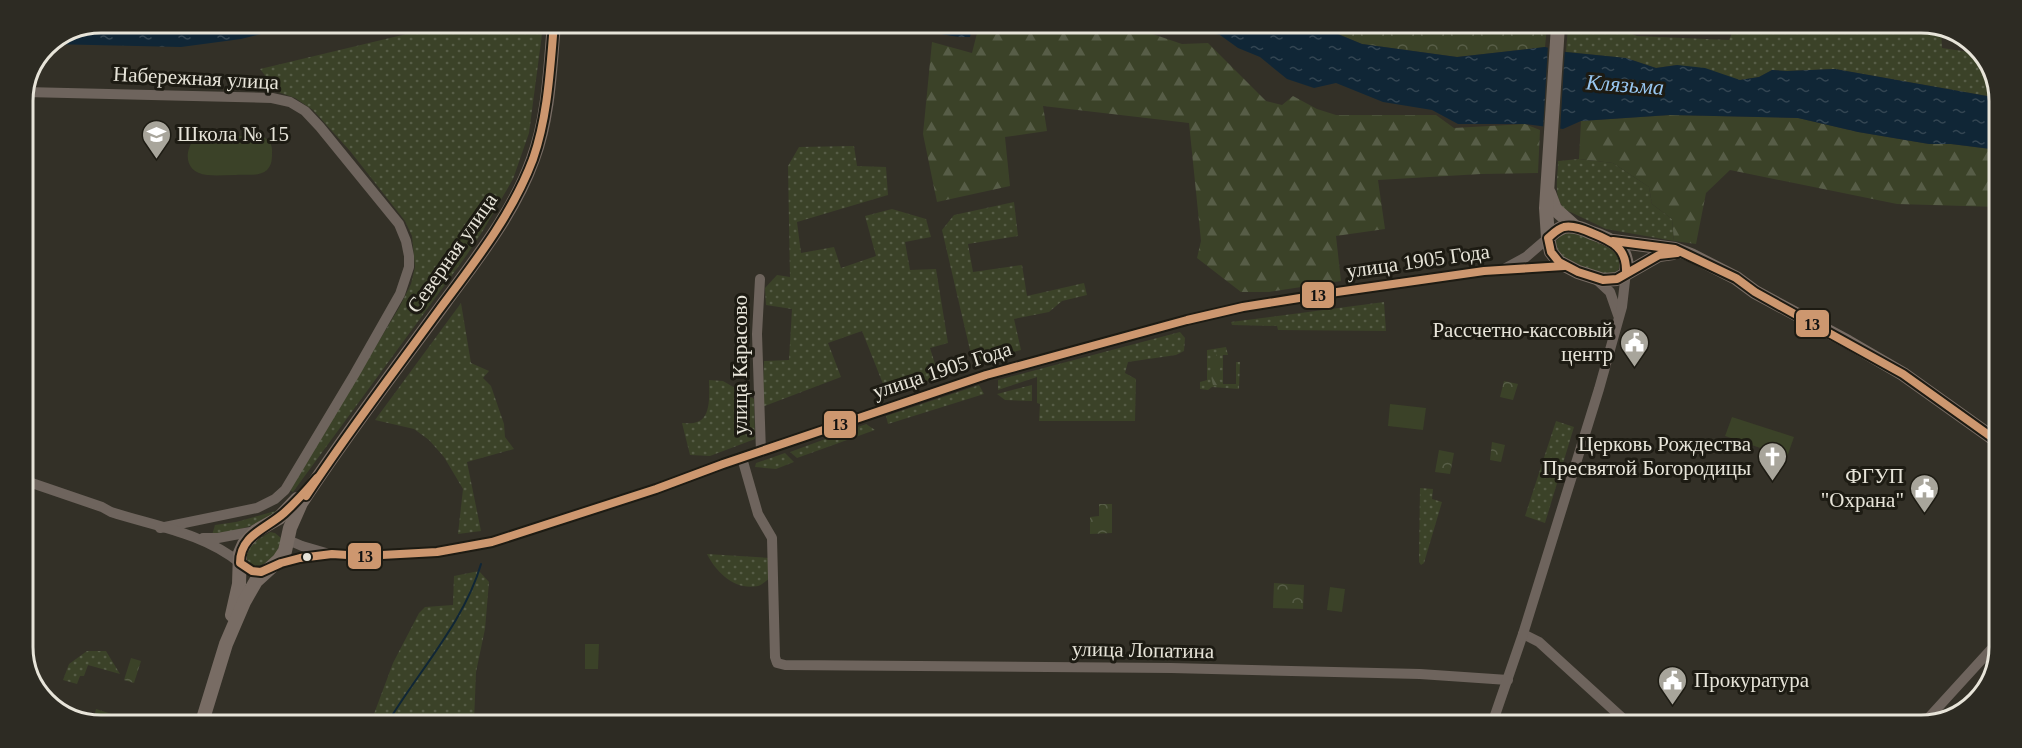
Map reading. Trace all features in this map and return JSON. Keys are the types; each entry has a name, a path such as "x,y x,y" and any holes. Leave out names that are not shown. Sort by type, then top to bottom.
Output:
{"main road":[{"name":"Северная улица","path":"226,644 250,590 285,551 293,519 317,478 477,258 514,201 534,158 540,134 553,33"},
{"path":"1558,33 1546,216 1549,247 1553,257 1564,266 1596,279 1612,280 1659,255 1683,252"},
{"path":"1549,191 1555,209 1574,226 1613,241 1675,249 1736,278 1755,292 1885,363 1989,435"},
{"path":"1548,238 1559,229 1574,226"},
{"path":"1613,241 1626,257 1626,272"},
{"name":"Северная улица","path":"204,715 226,644 239,584 241,549 259,530 286,512 317,478"},
{"path":"259,530 267,526 276,528 288,540"},
{"path":"240,563 252,571 261,572 271,568"}],"street":[{"name":"Набережная улица","path":"34,92 272,98 290,102 305,111 345,156 399,224 406,241"},
{"path":"1503,270 1522,260 1548,238"},
{"name":"Северная улица","path":"160,528 257,508 285,490 400,294 409,267 406,241"},
{"name":"улица 1905 Года","path":"288,540 332,554 363,556 429,553 492,542 656,489 986,375 1187,320 1261,304 1503,270 1564,266"},
{"path":"1495,715 1523,634 1599,389 1624,298 1626,272"},
{"name":"улица Карасово","path":"760,279 757,334 760,452"},
{"path":"1596,279 1610,292 1617,307 1618,317"},
{"name":"улица Лопатина","path":"742,458 758,514 772,538 777,663 836,667 1171,668 1450,675 1508,680"},
{"path":"33,483 111,512 196,538 223,550 240,563"},
{"path":"209,538 204,536 200,529 204,522 214,517"},
{"path":"293,519 294,533 302,546"},
{"path":"196,538 259,530"},
{"name":"улица 1905 Года","path":"271,568 291,560 332,554"},
{"path":"1523,634 1539,642 1619,715"},
{"path":"1933,713 1989,652"}],"green space":[{"path":"411,33 542,34 529,133 513,179 466,256 293,492 290,490 400,306 411,284 415,267 412,236 405,221 350,151 313,110 295,98 278,92 260,69"},
{"path":"977,33 1150,33 1182,44 1208,43 1266,101 1282,105 1293,96 1317,109 1336,115 1436,115 1454,128 1525,124 1540,130 1538,173 1378,180 1385,229 1336,236 1341,281 1269,292 1241,292 1197,258 1201,241 1189,123 1043,106 1047,131 1005,137 1010,186 937,202 923,134 932,42 972,53"},
{"path":"1335,33 1546,33 1545,47 1457,57 1362,44"},
{"path":"1567,33 1630,33 1637,36 1729,40 1732,33 1921,33 1941,37 1942,48 1968,52 1982,71 1989,96 1835,69 1772,70 1759,77 1740,80 1677,65 1656,68 1626,58 1566,52"},
{"path":"1670,115 1798,118 1858,132 1929,144 1989,149 1989,207 1897,204 1730,170 1706,193 1696,244 1674,241 1672,219 1652,204 1649,187 1613,163 1579,159 1581,121"},
{"path":"260,135 272,147 272,160 267,170 260,174 207,175 190,166 189,149 195,138"},
{"path":"854,146 857,166 886,167 888,195 797,222 801,253 834,247 841,268 876,256 865,216 892,209 926,219 931,237 905,242 910,270 936,269 948,343 930,348 939,377 887,394 862,331 828,343 841,377 762,407 764,361 789,360 792,309 766,305 765,288 777,275 790,277 788,166 799,147"},
{"path":"1579,159 1613,163 1649,187 1652,204 1672,219 1674,241 1606,229 1564,209 1557,192 1558,161"},
{"path":"1014,202 1018,236 968,244 973,272 1022,265 1027,296 1084,283 1087,295 1062,301 1049,312 1014,319 1021,350 973,363 942,230 954,215"},
{"path":"1564,232 1576,233 1618,252 1621,264 1617,272 1594,271 1561,256 1556,249 1555,242"},
{"path":"1384,302 1386,331 1278,330 1277,326 1232,325 1231,322"},
{"path":"461,303 471,363 489,371 483,378 491,386 504,424 505,437 514,449 467,462 481,531 458,534 463,489 444,457 429,440 414,429 375,420"},
{"path":"1180,332 1185,338 1184,351 1176,355 1128,362 1125,373 1136,379 1135,421 1039,421 1037,377 998,390 998,380"},
{"path":"1226,347 1228,355 1223,355 1223,384 1236,384 1236,362 1240,362 1239,389 1212,387 1208,390 1200,389 1200,382 1207,380 1207,350"},
{"path":"1217,354 1220,355 1218,363 1221,366 1216,379 1222,386 1213,385 1211,377 1212,365"},
{"path":"709,380 723,381 754,399 755,439 710,456 690,455 682,423 695,423 705,415 709,404"},
{"path":"1504,381 1518,384 1513,400 1500,397"},
{"path":"979,385 984,394 888,424 886,416"},
{"path":"1032,385 1032,401 1005,400 997,394"},
{"path":"1390,404 1426,408 1423,430 1388,426"},
{"path":"1732,417 1794,437 1787,457 1725,436"},
{"path":"1556,421 1574,427 1545,523 1525,516"},
{"path":"866,424 875,430 797,458 790,452"},
{"path":"1492,442 1505,445 1501,462 1490,460"},
{"path":"1439,450 1454,453 1450,474 1435,472"},
{"path":"785,453 794,462 776,469 755,467 756,463"},
{"path":"1420,488 1433,489 1432,499 1442,502 1424,563 1421,565 1419,562"},
{"path":"1099,504 1112,504 1112,533 1090,534 1090,517 1099,516"},
{"path":"279,510 247,527 212,535 215,525 236,522"},
{"path":"270,532 281,538 278,548 265,564 254,566 247,561 246,551 253,543"},
{"path":"707,554 770,558 770,578 758,586 742,586 734,583 721,573"},
{"path":"479,571 489,582 485,629 476,672 474,715 374,715 393,663 419,613 425,607 453,605 454,576"},
{"path":"1274,583 1304,585 1303,609 1273,608"},
{"path":"1330,587 1345,589 1342,612 1327,610"},
{"path":"585,644 599,644 598,669 585,669"},
{"path":"87,651 106,651 120,674 88,665 84,676 80,676 77,684 63,680 69,664"},
{"path":"131,658 141,661 134,683 124,680"},
{"path":"96,709 115,715 101,715 95,714"}],"water":[{"path":"101,33 266,33 241,39 181,47 63,44 88,34"},
{"path":"937,33 971,33 970,37"},
{"name":"Клязьма","path":"1211,33 1335,33 1362,44 1457,57 1545,47 1566,52 1626,58 1656,68 1677,65 1705,68 1740,80 1759,77 1772,70 1835,69 1989,96 1989,149 1929,144 1858,132 1798,118 1670,115 1581,121 1563,129 1525,124 1458,124 1432,110 1383,102 1336,83 1314,88 1287,79 1260,57 1238,48 1220,35"}],"pier":[{"path":"1548,45 1565,48 1560,132 1543,129"}],"waterway":[{"path":"392,715 453,625 474,585 481,564"}],"transit line":[{"name":"13","path":"306,496 479,256 514,200 533,159 542,126 548,92 553,33"},
{"name":"13","path":"1626,272 1626,264 1621,251 1617,246 1599,236 1578,228 1564,227 1548,238 1551,252 1559,262 1578,272 1603,280 1617,279 1659,255 1677,253"},
{"name":"13","path":"1613,241 1675,249 1736,278 1755,292 1903,374 1989,435"},
{"name":"13","path":"317,478 284,513 249,539 241,553 240,563 252,571 261,572 300,558 332,554 363,556 437,552 492,542 656,489 986,375 1187,320 1243,307 1337,292 1484,271 1564,266"}],"place":[{"name":"Школа № 15","path":"156,160"},
{"name":"Рассчетно-кассовый центр","path":"1634,368"},
{"name":"Церковь Рождества Пресвятой Богородицы","path":"1772,482"},
{"name":"ФГУП \"Охрана\"","path":"1925,514"},
{"name":"Прокуратура","path":"1673,706"}]}
